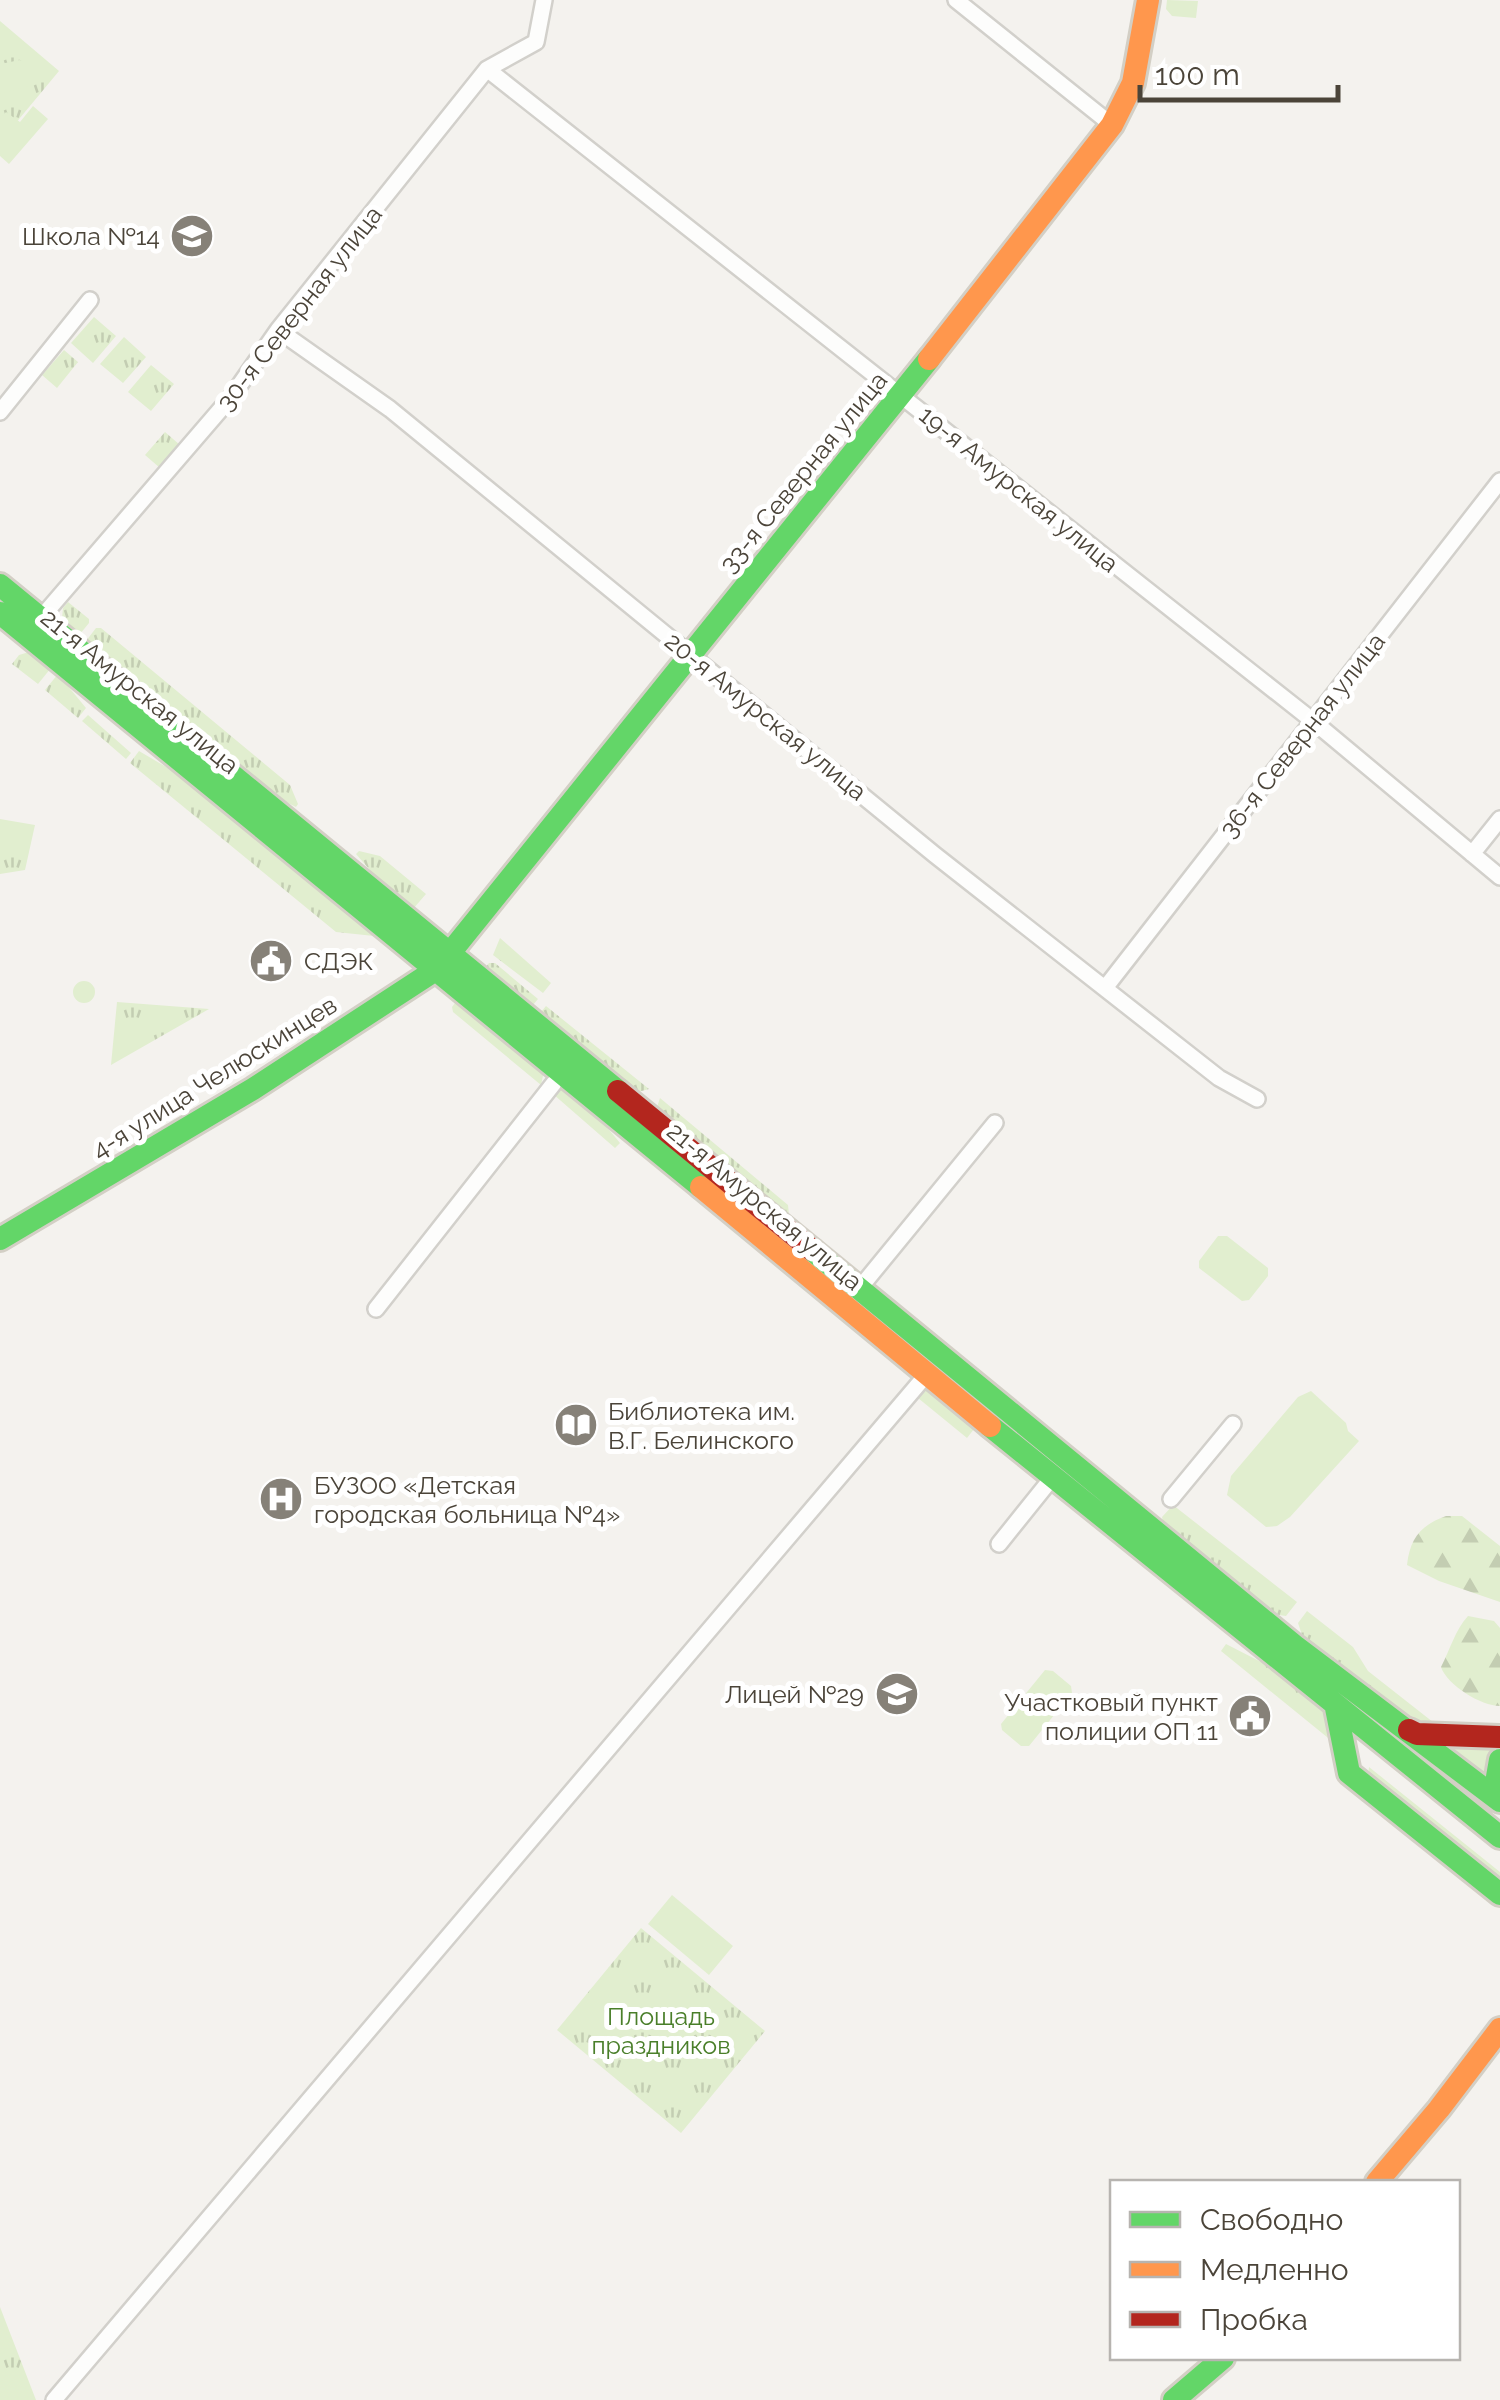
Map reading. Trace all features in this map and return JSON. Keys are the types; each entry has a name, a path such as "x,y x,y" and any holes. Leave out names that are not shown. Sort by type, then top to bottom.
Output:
{"main road":[{"name":"33-я Северная улица","path":"444,960 1112,126 1133,83 1148,0"},
{"name":"21-я Амурская улица","path":"0,585 444,960 564,1071 934,1366 1500,1801"},
{"name":"21-я Амурская улица","path":"0,613 444,960"},
{"name":"4-я улица Челюскинцев","path":"0,1239 254,1089 444,960"},
{"name":"21-я Амурская улица","path":"564,1071 859,1289 1052,1478 1500,1836"},
{"path":"1336,1708 1348,1773 1500,1894"},
{"path":"1393,1722 1417,1734 1500,1737"},
{"path":"1348,1773 1364,1754 1392,1752"},
{"path":"1500,1760 1496,1777 1500,1791"},
{"path":"1379,2180 1500,2029"},
{"path":"1174,2400 1222,2360"}],"street":[{"name":"30-я Северная улица","path":"40,619 232,396 278,330 487,69 536,42 544,0"},
{"path":"956,0 1112,126"},
{"name":"19-я Амурская улица","path":"487,69 1313,721 1500,877"},
{"path":"0,412 90,300"},
{"name":"20-я Амурская улица","path":"278,330 390,409 1105,988 1219,1078 1257,1100"},
{"name":"36-я Северная улица","path":"1105,988 1500,481"},
{"path":"1472,854 1500,820"},
{"path":"376,1309 564,1071"},
{"path":"859,1289 995,1123"},
{"path":"54,2400 934,1366"},
{"path":"1171,1499 1233,1424"},
{"path":"998,1544 1052,1478"}],"green space":[{"path":"1167,0 1198,1 1196,18 1172,16 1166,9"},
{"path":"0,21 59,71 0,142"},
{"path":"20,60 27,63 31,85 0,94 0,64"},
{"path":"33,106 48,119 9,164 0,156 0,119 6,112 20,122"},
{"path":"94,317 116,336 93,363 71,343"},
{"path":"124,337 146,357 123,383 100,364"},
{"path":"64,350 78,362 57,388 42,375"},
{"path":"151,365 174,384 151,411 128,392"},
{"path":"165,432 180,445 160,468 145,455"},
{"path":"68,602 89,619 80,634 62,618"},
{"path":"96,628 101,628 290,785 296,807 272,795 171,713 156,694 123,673 86,641"},
{"path":"29,652 51,668 38,684 12,664 19,655"},
{"path":"58,674 86,708 78,718 45,690"},
{"path":"88,715 131,753 126,759 82,721"},
{"path":"139,751 173,771 374,936 336,932 130,763"},
{"path":"0,819 35,825 25,870 0,874"},
{"path":"359,851 380,856 426,894 413,909 382,884 356,854"},
{"path":"500,938 551,983 543,993 493,955"},
{"path":"495,963 538,999 533,1005 486,967"},
{"path":"84,981 92,984 92,1000 84,1003 76,1000 73,992 76,984"},
{"path":"458,999 544,1071 541,1085 453,1012"},
{"path":"117,1002 209,1009 111,1065"},
{"path":"546,1006 649,1089 638,1092 541,1012"},
{"path":"560,1083 596,1114 620,1143 615,1148 553,1094"},
{"path":"660,1098 788,1205 789,1215 784,1216 657,1107"},
{"path":"1218,1236 1227,1236 1268,1268 1268,1276 1249,1300 1242,1301 1199,1268 1199,1261"},
{"path":"929,1385 978,1424 967,1438 918,1398"},
{"path":"1311,1391 1346,1423 1348,1431 1359,1441 1290,1517 1277,1526 1266,1527 1227,1495 1231,1476 1298,1397"},
{"path":"1173,1505 1297,1602 1286,1616 1272,1614 1164,1526 1162,1517"},
{"path":"1446,1516 1462,1516 1500,1546 1500,1602 1439,1581 1407,1565 1418,1534"},
{"path":"1307,1611 1353,1647 1368,1671 1438,1726 1406,1716 1303,1638 1298,1623"},
{"path":"1468,1616 1494,1621 1500,1628 1500,1706 1466,1693 1450,1681 1441,1667"},
{"path":"1226,1644 1267,1665 1327,1713 1338,1746 1221,1651"},
{"path":"1045,1670 1053,1671 1071,1686 1072,1693 1029,1746 1021,1746 1002,1730 1001,1724"},
{"path":"1440,1744 1499,1746 1489,1777"},
{"path":"1369,1767 1500,1872 1500,1882 1368,1777"},
{"path":"672,1895 733,1946 709,1975 648,1924"},
{"name":"Площадь праздников","path":"641,1928 765,2031 681,2133 557,2030"},
{"path":"0,2307 36,2400 0,2400"}],"traffic: fast":[{"path":"0,1239 253,1089 437,969 929,359"},
{"path":"0,585 618,1091"},
{"path":"0,613 701,1187"},
{"path":"812,1250 1295,1646 1500,1801"},
{"path":"990,1426 1500,1837"},
{"path":"1336,1708 1349,1773 1500,1894"},
{"path":"1500,1760 1500,1791"},
{"path":"1174,2400 1221,2360"}],"traffic: slow":[{"path":"929,359 1112,125 1133,83 1148,0"},
{"path":"701,1187 990,1426"},
{"path":"1379,2180 1500,2029"}],"traffic: jam":[{"path":"618,1091 812,1250"},
{"path":"1409,1730 1417,1734 1500,1737"}],"place":[{"name":"Школа №14","path":"192,236"},
{"name":"СДЭК","path":"271,961"},
{"name":"Библиотека им. В.Г. Белинского","path":"576,1425"},
{"name":"БУЗОО «Детская городская больница №4»","path":"281,1499"},
{"name":"Лицей №29","path":"897,1694"},
{"name":"Участковый пункт полиции ОП 11","path":"1250,1716"}]}
